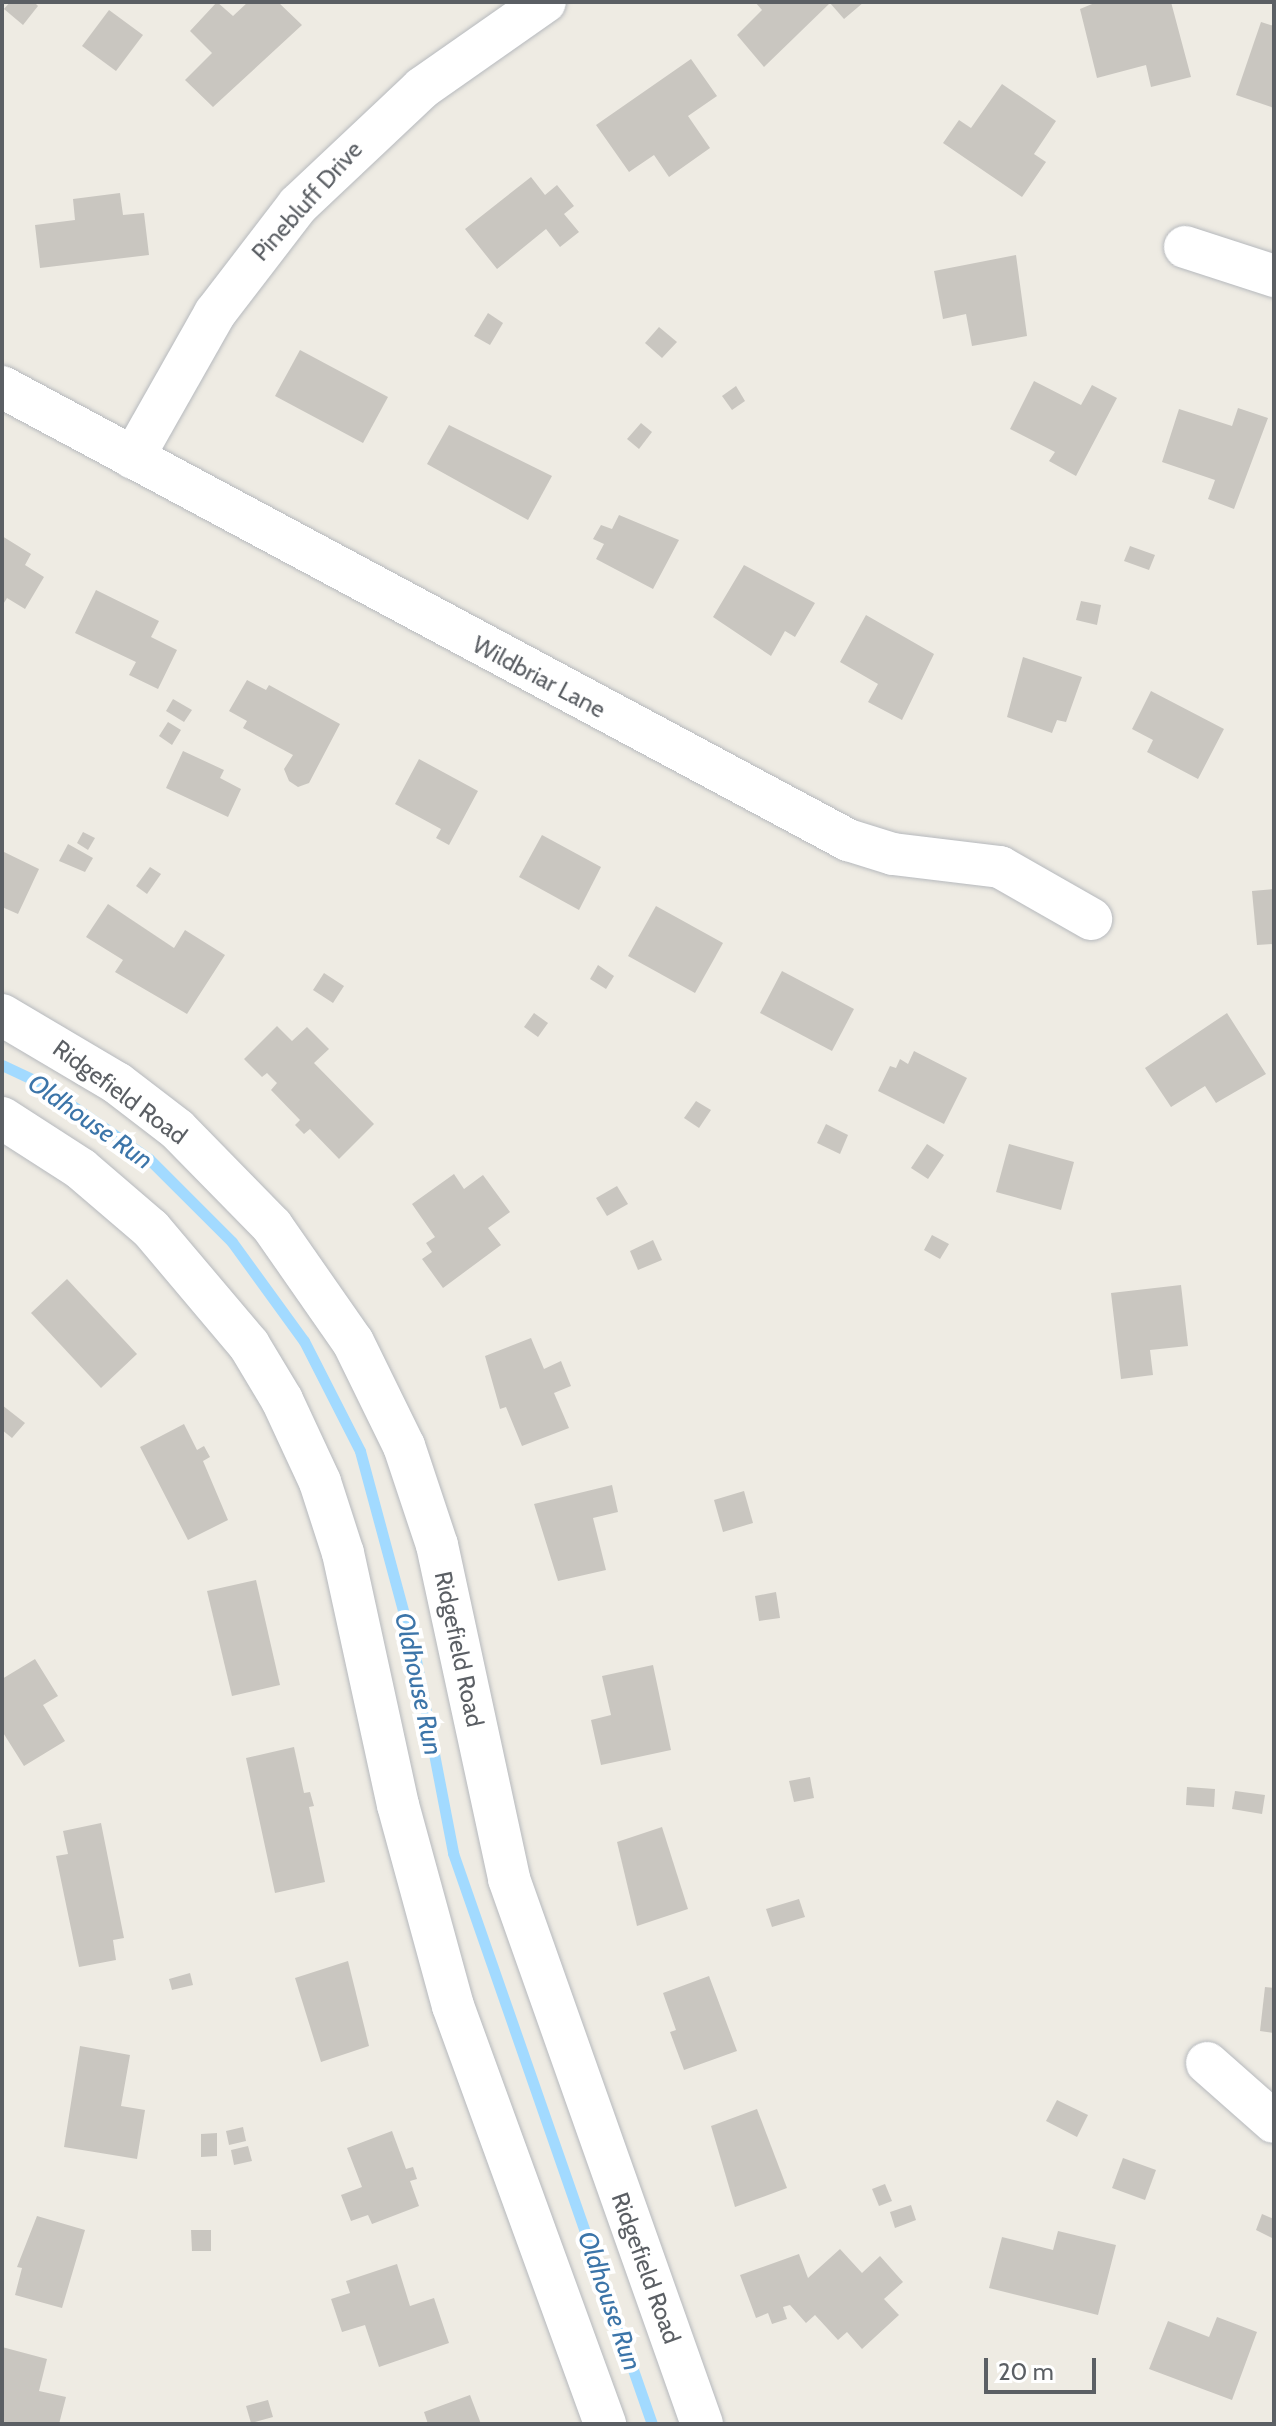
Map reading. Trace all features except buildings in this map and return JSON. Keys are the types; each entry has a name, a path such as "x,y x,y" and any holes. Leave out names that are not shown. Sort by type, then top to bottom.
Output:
{"street":[{"name":"Pinebluff Drive","path":"133,458 215,313 298,205 422,88 545,2"},
{"path":"1185,247 1274,276"},
{"name":"Wildbriar Lane","path":"2,387 848,840 893,854 1000,867 1091,919"},
{"name":"Ridgefield Road","path":"2,1015 117,1083 216,1165 313,1279 372,1381 404,1446 437,1545 518,1907 702,2424"},
{"path":"2,1118 81,1169 151,1229 249,1345 289,1414 320,1482 343,1553 428,1926 605,2424"},
{"path":"1207,2063 1274,2122"}],"waterway":[{"name":"Oldhouse Run","path":"2,1065 38,1082 149,1159 232,1242 304,1341 360,1451 415,1655 453,1853 652,2424"}]}
